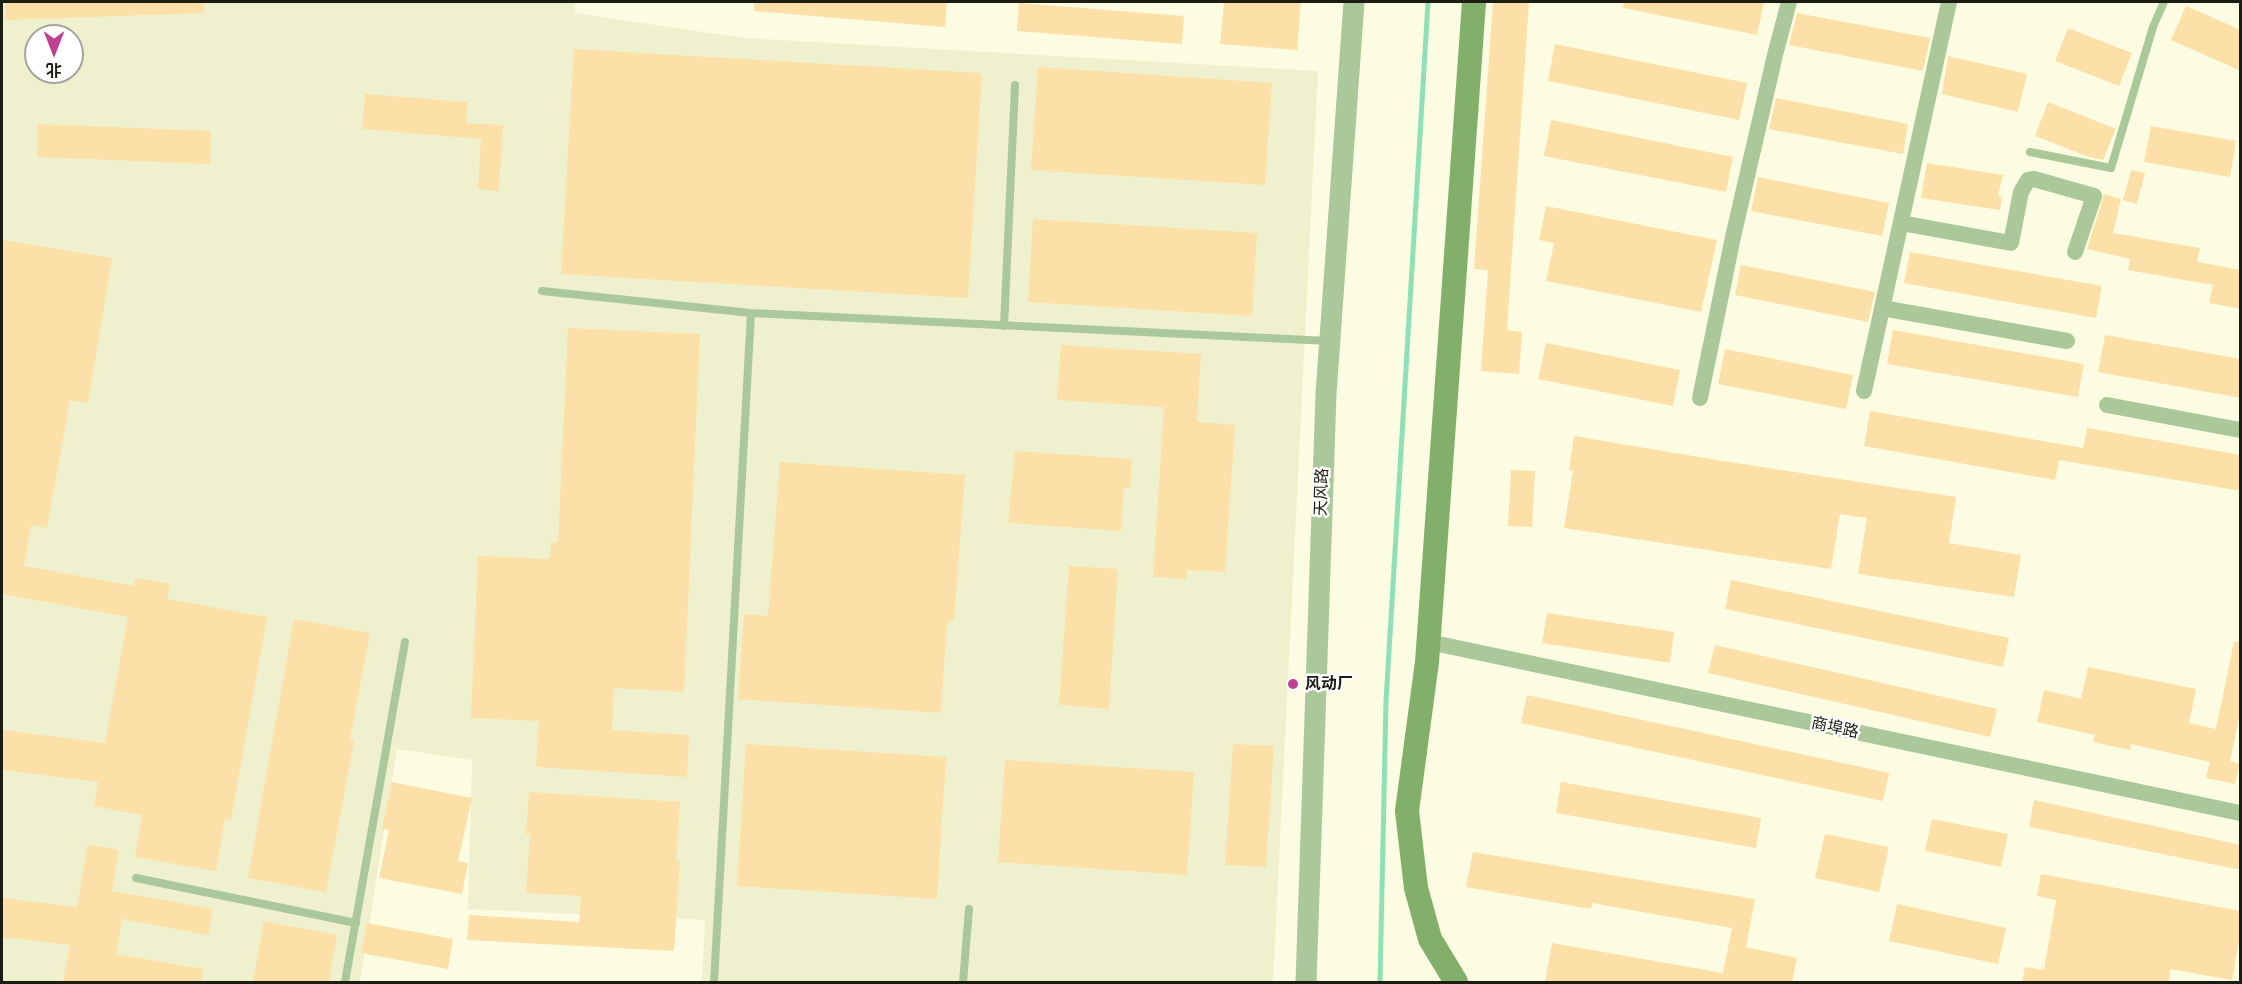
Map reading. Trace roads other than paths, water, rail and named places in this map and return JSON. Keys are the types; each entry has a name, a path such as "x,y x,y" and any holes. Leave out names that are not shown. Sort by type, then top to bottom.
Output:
{"main road":[{"path":"1456,982 1430,939 1427,929 1416,888 1407,811 1429,642 1474,2"}],"street":[{"name":"天风路","path":"1306,982 1329,341 1354,2"},
{"path":"1700,398 1733,237 1789,2"},
{"path":"1864,391 1949,2"},
{"path":"1901,223 2011,243 2021,192 2028,180 2034,179 2094,196 2075,252"},
{"path":"1882,308 2067,341"},
{"path":"2107,405 2241,430"},
{"name":"商埠路","path":"1429,642 2241,813"}],"lane":[{"path":"2030,152 2111,168 2153,27 2164,2"},
{"path":"1004,326 1015,85"},
{"path":"542,291 751,313 1329,341"},
{"path":"714,982 751,313"},
{"path":"345,982 405,642"},
{"path":"136,878 356,922"},
{"path":"963,982 969,909"}],"waterway":[{"path":"1380,982 1386,701 1428,2"}],"place":[{"name":"风动厂","path":"1293,684"}]}
